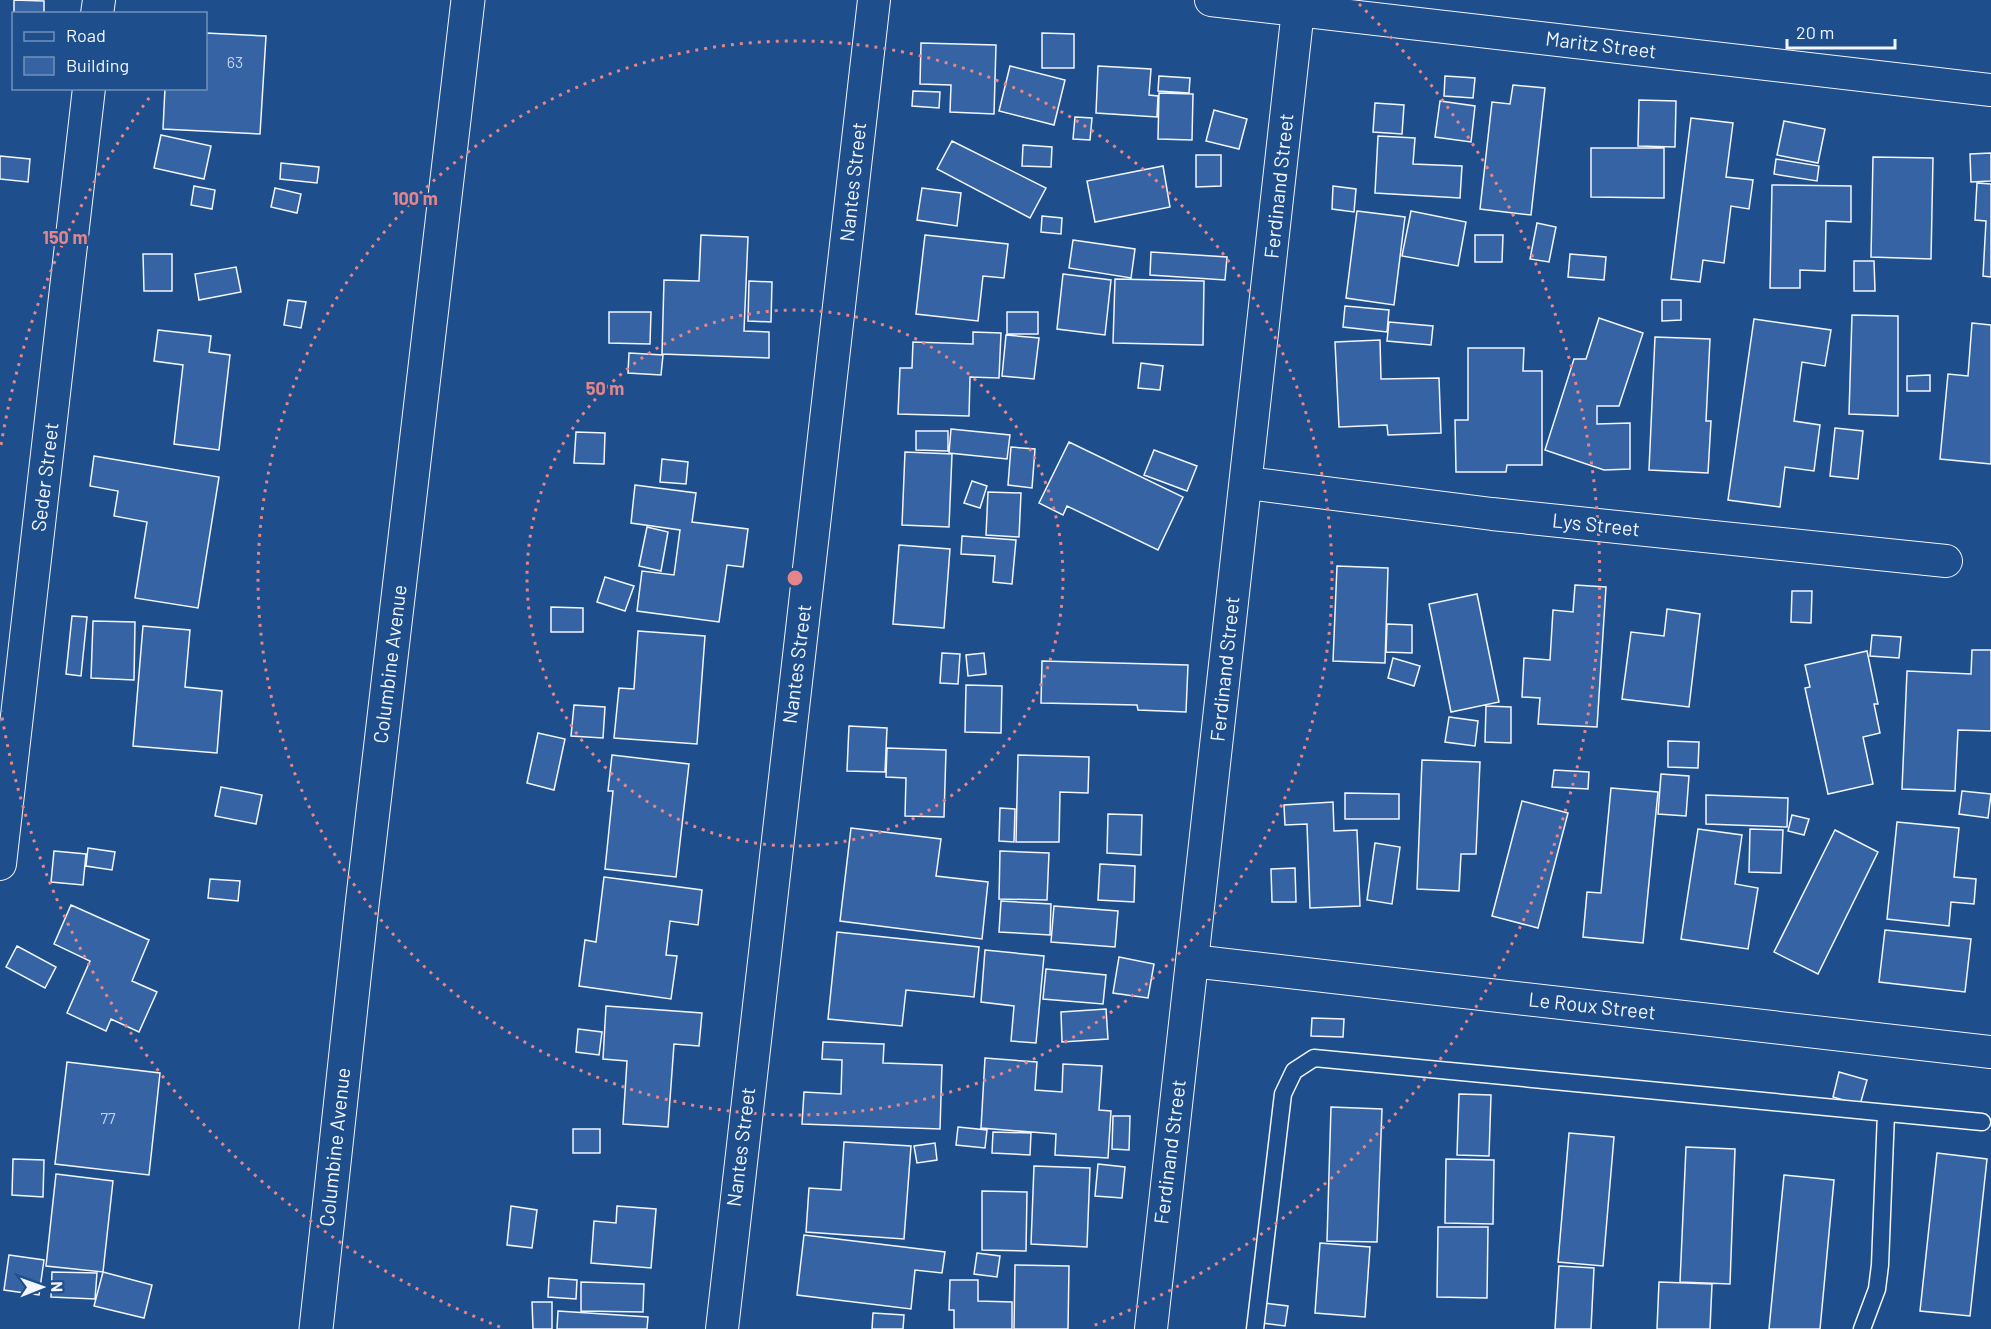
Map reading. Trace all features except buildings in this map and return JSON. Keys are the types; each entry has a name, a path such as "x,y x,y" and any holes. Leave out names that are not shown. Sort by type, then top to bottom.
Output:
{"main road":[{"name":"Columbine Avenue","path":"316,1329 365,881 468,0"}],"street":[{"name":"Nantes Street","path":"722,1329 874,0"},
{"name":"Maritz Street","path":"1211,0 1991,90"},
{"name":"Ferdinand Street","path":"1151,1329 1298,10"},
{"name":"Seder Street","path":"0,864 89,90"},
{"name":"Lys Street","path":"1246,483 1492,514 1946,561"},
{"name":"Le Roux Street","path":"1192,961 1991,1052"}],"lane":[{"path":"1255,1329 1283,1094 1294,1071 1314,1058 1982,1122"},
{"path":"1862,1329 1876,1289 1880,1265 1886,1113"}]}
